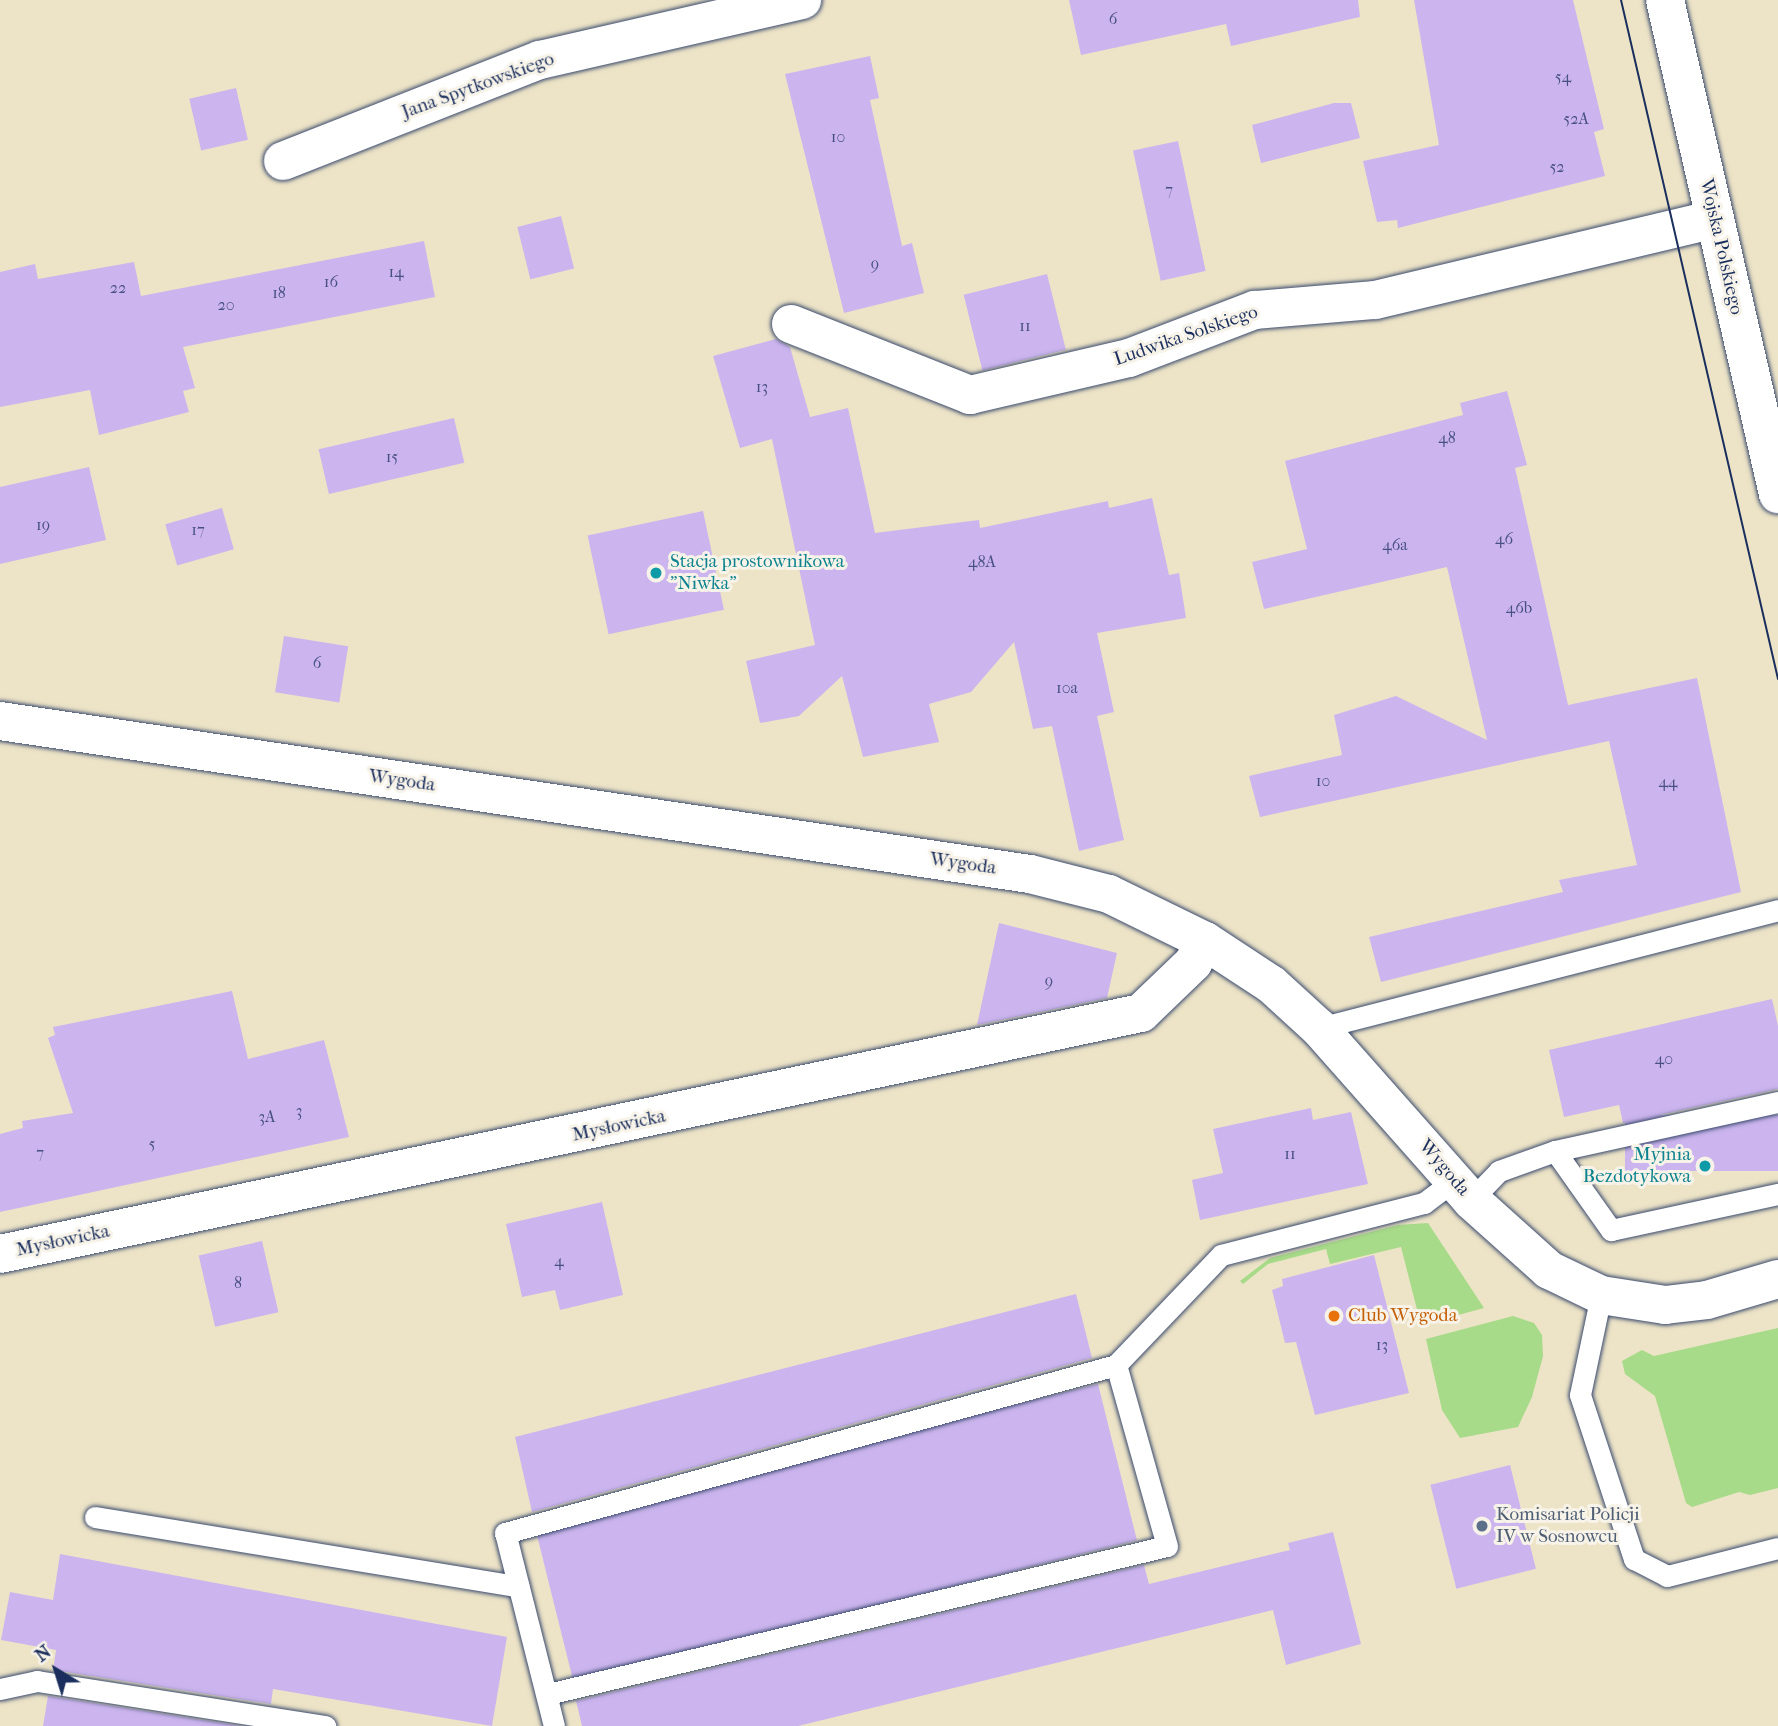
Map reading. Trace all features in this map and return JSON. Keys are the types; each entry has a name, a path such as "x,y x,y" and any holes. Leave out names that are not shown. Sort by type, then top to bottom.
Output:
{"street":[{"name":"Jana Spytkowskiego","path":"283,161 540,60 802,0"},
{"name":"Wojska Polskiego","path":"1665,0 1714,219 1766,388 1778,494"},
{"name":"Ludwika Solskiego","path":"791,324 970,395 1129,358 1255,310 1375,300 1714,219"},
{"name":"Wygoda","path":"0,721 1030,874 1109,894 1205,941 1272,985 1319,1028 1463,1190 1549,1270 1601,1295 1665,1305 1707,1300 1778,1279"},
{"name":"Mysłowicka","path":"0,1254 1141,1013 1193,963 1205,941"}],"lane":[{"path":"1319,1028 1778,910"},
{"path":"554,1726 505,1532 1116,1365 1221,1255 1424,1203 1463,1190 1499,1171 1555,1151 1778,1102"},
{"path":"1555,1151 1611,1230 1778,1195"},
{"path":"1601,1295 1580,1395 1634,1559 1667,1576 1778,1548"},
{"path":"548,1694 1167,1546 1116,1365"},
{"path":"95,1517 518,1586"},
{"path":"0,1689 37,1681 326,1726"}],"green space":[{"path":"1428,1223 1484,1308 1421,1325 1401,1247 1330,1264 1326,1249 1268,1264 1243,1284 1240,1281 1270,1258 1398,1225"},
{"path":"1513,1316 1534,1323 1542,1335 1543,1356 1532,1397 1518,1427 1460,1438 1442,1410 1426,1339"},
{"path":"1778,1328 1778,1488 1750,1495 1739,1492 1692,1507 1686,1503 1655,1396 1625,1374 1622,1361 1642,1350 1654,1356"}],"building":[{"path":"1069,0 1358,0 1360,17 1231,46 1226,24 1081,55"},
{"path":"1414,0 1573,0 1604,129 1594,132 1605,176 1398,228 1397,220 1377,222 1363,161 1439,145"},
{"path":"870,56 879,98 870,100 902,246 912,243 924,293 844,313 785,74"},
{"path":"236,88 248,140 201,150 189,99"},
{"path":"1334,103 1351,103 1360,138 1261,163 1252,125"},
{"path":"1178,141 1206,271 1161,281 1133,151"},
{"path":"561,216 574,268 530,279 517,227"},
{"path":"424,241 435,297 183,347 195,388 183,391 189,412 99,435 90,390 0,407 0,272 35,264 38,279 134,262 141,296"},
{"path":"1047,274 1066,350 982,370 964,295"},
{"path":"776,339 790,347 810,417 848,408 875,533 979,520 980,528 1108,501 1109,508 1152,498 1169,575 1179,573 1186,618 1097,633 1114,712 1097,716 1124,840 1079,851 1052,726 1033,729 1014,642 971,692 929,704 939,742 863,757 842,676 799,716 760,723 746,661 815,645 772,439 740,448 713,356"},
{"path":"1507,391 1527,465 1515,468 1568,705 1697,678 1741,892 1381,982 1369,937 1563,892 1559,880 1637,865 1609,741 1260,817 1249,776 1342,755 1334,715 1396,696 1487,740 1447,567 1264,609 1252,562 1307,549 1285,461 1463,415 1460,403"},
{"path":"454,418 464,463 329,494 319,449"},
{"path":"89,467 106,540 0,564 0,487"},
{"path":"222,508 234,549 177,566 165,524"},
{"name":"Stacja prostownikowa \"Niwka\"","path":"703,511 724,610 609,634 588,536"},
{"path":"284,636 348,646 339,702 275,692"},
{"path":"999,923 1117,953 1107,998 977,1025"},
{"path":"232,991 248,1059 324,1040 349,1137 0,1212 0,1134 23,1128 22,1121 73,1113 48,1038 55,1035 53,1027"},
{"path":"1772,999 1778,1026 1778,1089 1623,1123 1619,1105 1564,1117 1549,1050"},
{"path":"1311,1108 1313,1120 1351,1112 1368,1184 1200,1220 1192,1180 1223,1173 1213,1129"},
{"path":"1625,1115 1778,1115 1778,1171 1625,1171"},
{"path":"602,1202 623,1295 560,1310 555,1290 522,1297 506,1224"},
{"path":"262,1241 278,1312 215,1327 199,1256"},
{"name":"Club Wygoda","path":"1374,1255 1409,1393 1315,1415 1296,1342 1285,1343 1272,1290 1283,1286 1282,1279"},
{"path":"1076,1294 1092,1358 532,1512 515,1437"},
{"path":"1098,1384 1137,1540 573,1681 534,1525"},
{"name":"Komisariat Policji IV w Sosnowcu","path":"1510,1465 1536,1569 1456,1589 1430,1485"},
{"path":"1333,1532 1361,1644 1286,1665 1273,1610 798,1726 582,1726 576,1701 1144,1565 1149,1584 1290,1550 1288,1543"},
{"path":"60,1554 507,1637 492,1726 273,1689 271,1704 53,1670 56,1650 1,1640 10,1592 53,1600"},
{"path":"48,1696 241,1726 43,1726"}],"tram line":[{"path":"1621,0 1778,679"}],"place":[{"name":"Stacja prostownikowa \"Niwka\"","path":"656,573"},
{"name":"Myjnia Bezdotykowa","path":"1705,1166"},
{"name":"Club Wygoda","path":"1334,1316"},
{"name":"Komisariat Policji IV w Sosnowcu","path":"1482,1526"}]}
